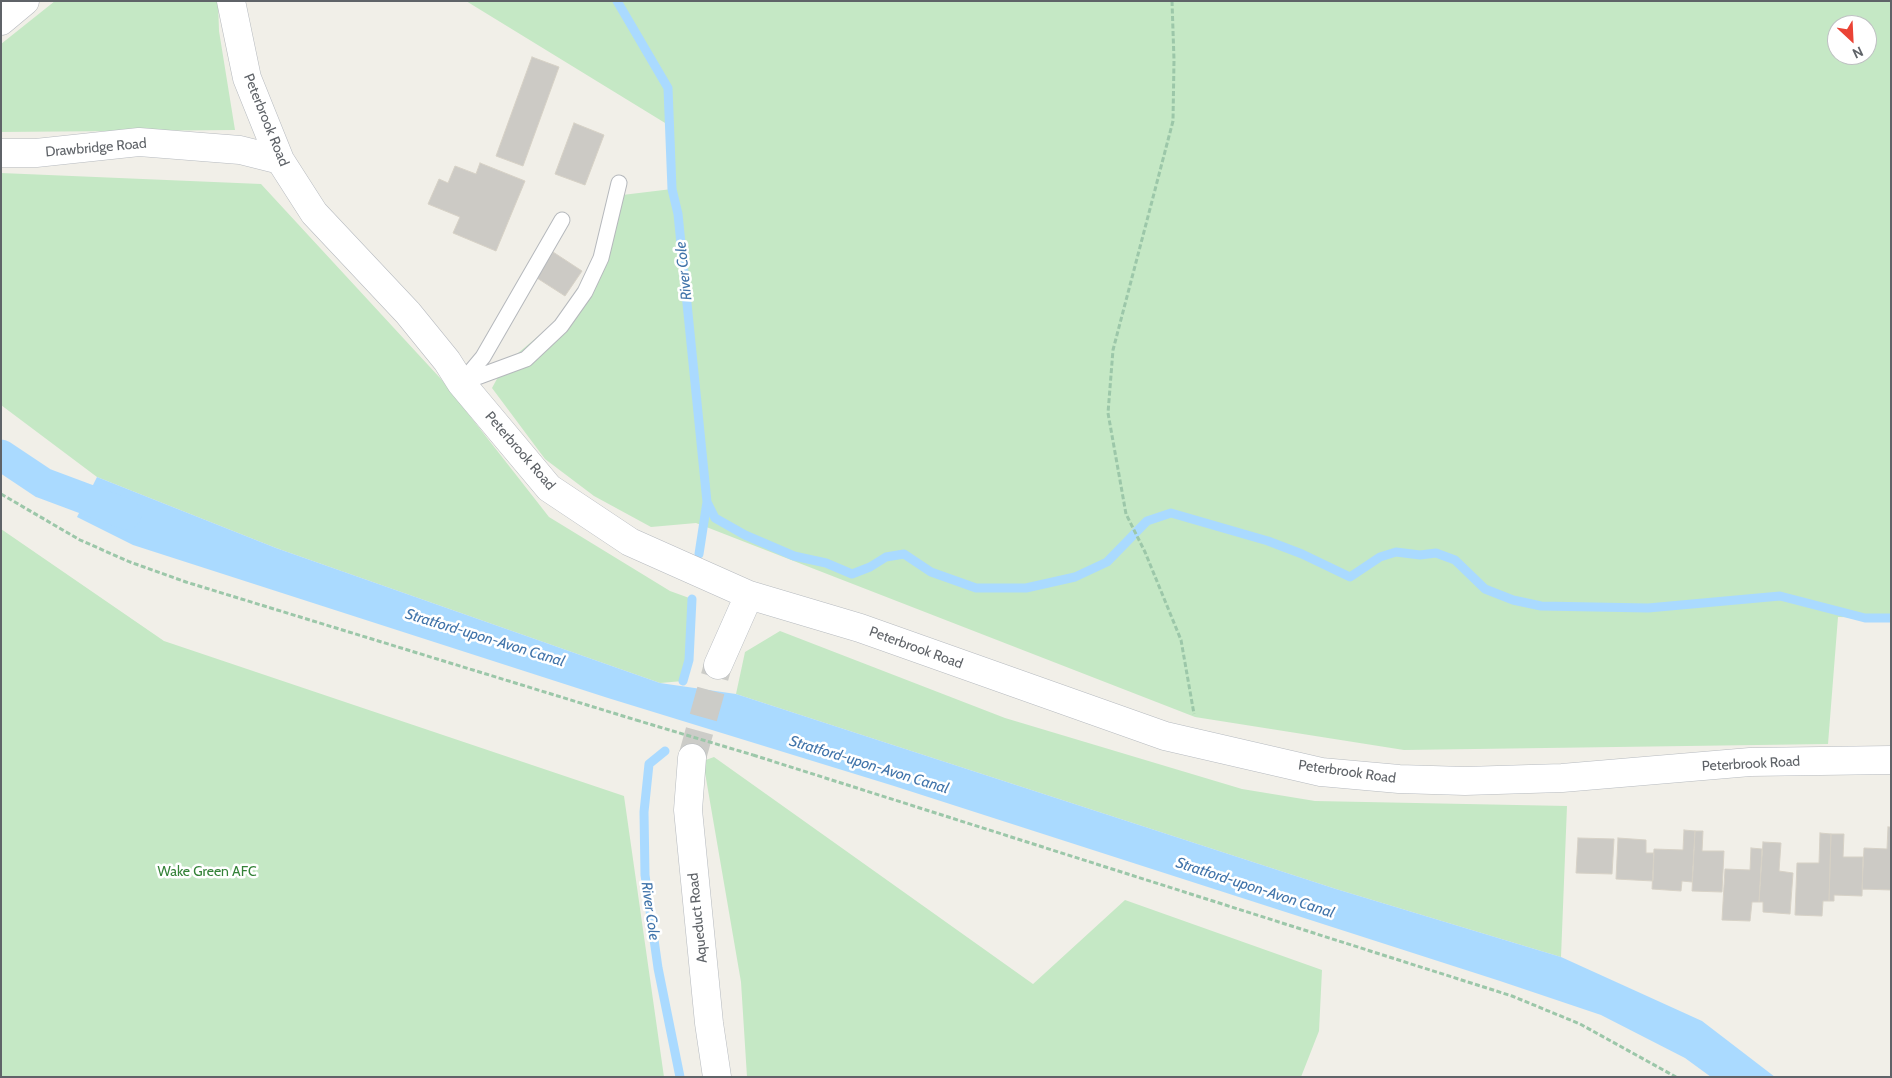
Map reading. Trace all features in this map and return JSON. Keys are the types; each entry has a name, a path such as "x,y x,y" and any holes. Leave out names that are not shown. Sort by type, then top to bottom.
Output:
{"street":[{"path":"1,21 25,1"},
{"name":"Peterbrook Road","path":"231,1 247,78 280,160 314,212 408,313 447,361 461,383 549,488 630,542 708,574 749,595 860,628 1165,736 1322,772 1399,779 1465,781 1562,778 1750,762 1891,760"},
{"name":"Drawbridge Road","path":"1,153 36,153 139,142 240,150 280,160"},
{"path":"718,664 749,595"},
{"name":"Aqueduct Road","path":"692,758 688,810 709,1023 717,1077"}],"lane":[{"path":"461,383 526,359 561,326 585,292 601,258 619,183"},
{"path":"461,383 483,357 562,220"}],"path":[{"path":"1172,1 1174,60 1172,121 1113,350 1108,413 1126,514 1145,552 1181,640 1195,717 1193,742"},
{"path":"1,494 80,540 130,562 186,582 753,755 1512,996 1580,1024 1676,1077"}],"green space":[{"path":"55,1 218,1 219,31 235,130 1,132 1,44"},
{"path":"466,1 1891,1 1891,618 1838,617 1828,744 1404,750 1195,717 696,523 651,527 594,496 545,459 492,388 505,364 567,312 598,256 614,196 672,189 670,126"},
{"path":"1,173 261,184 441,379 549,517 670,591 692,599 689,660 683,681 660,683 276,548 97,477 1,405"},
{"name":"Wake Green AFC","path":"1,529 164,641 624,796 664,1077 1,1077"},
{"path":"780,631 1005,718 1242,789 1315,801 1567,806 1561,957 1336,889 736,694 745,652"},
{"path":"714,757 1033,984 1125,900 1322,970 1319,1031 1301,1077 747,1077 741,982 703,761"}],"water":[{"path":"97,477 276,548 660,683 736,694 1336,889 1561,957 1702,1021 1775,1077 1711,1077 1685,1058 1601,1015 894,786 608,698 133,545 77,517"}],"building":[{"path":"532,57 559,67 523,166 496,156"},
{"path":"574,123 604,135 585,185 555,174"},
{"path":"480,163 525,181 496,251 453,233 460,217 428,204 439,179 448,183 455,166 476,174"},
{"path":"553,252 582,271 565,296 537,278"},
{"path":"1888,827 1891,827 1891,890 1862,889 1864,848 1887,849"},
{"path":"1684,830 1695,831 1692,882 1682,881 1681,891 1652,889 1654,849 1683,850"},
{"path":"1695,831 1703,831 1702,851 1724,851 1722,892 1692,891"},
{"path":"1820,833 1831,834 1829,901 1823,901 1822,916 1795,915 1797,863 1819,863"},
{"path":"1831,834 1844,834 1843,857 1863,857 1862,896 1834,895 1834,901 1829,901"},
{"path":"1578,838 1614,839 1612,874 1576,873"},
{"path":"1618,838 1646,840 1646,853 1654,853 1653,881 1616,879"},
{"path":"1763,842 1781,843 1779,871 1793,873 1790,914 1763,912 1763,902 1759,902"},
{"path":"1751,848 1762,849 1759,902 1752,902 1750,921 1722,920 1725,869 1750,870"}],"waterway":[{"name":"River Cole","path":"617,1 668,88 672,189 678,214 707,502 699,554"},
{"name":"Stratford-upon-Avon Canal","path":"1,455 43,483 126,514"},
{"path":"707,502 715,518 745,535 794,556 826,563 852,574 870,567 886,557 904,554 931,572 976,588 1026,588 1075,577 1107,562 1147,521 1171,513 1268,541 1302,554 1350,577 1380,557 1396,552 1420,555 1436,553 1455,560 1485,589 1513,600 1541,606 1648,608 1780,596 1865,618 1891,618"},
{"name":"River Cole","path":"683,681 689,660 692,599"},
{"name":"River Cole","path":"665,751 649,764 644,812 645,875 658,968 680,1077"}],"tunnel":[{"path":"692,758 718,665"}]}
